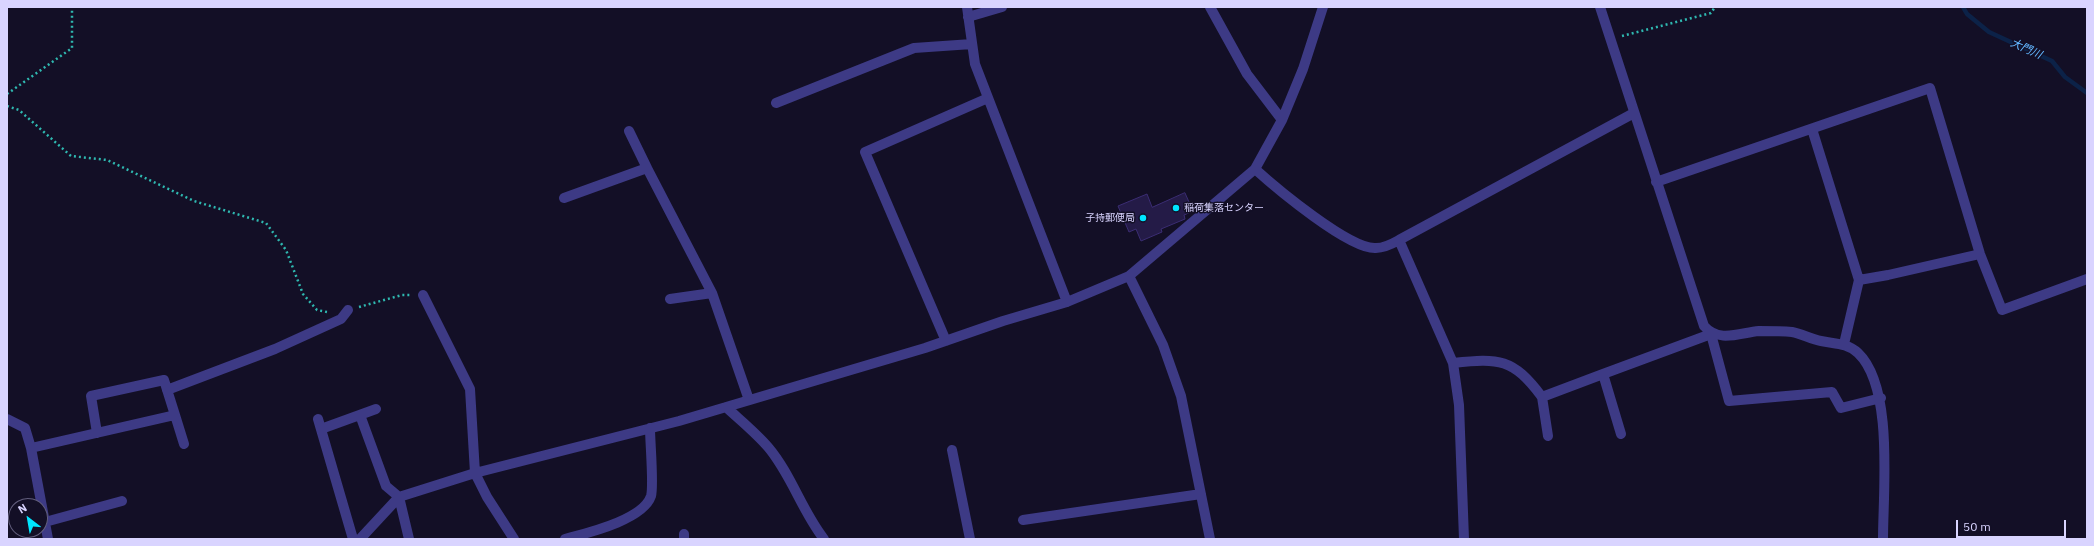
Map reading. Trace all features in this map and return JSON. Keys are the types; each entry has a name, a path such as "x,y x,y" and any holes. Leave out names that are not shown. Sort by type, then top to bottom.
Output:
{"street":[{"path":"1002,7 968,12 975,64 1067,302"},
{"path":"1210,7 1248,74 1282,120"},
{"path":"360,539 399,497 476,473 726,407 1067,302 1129,276 1254,169 1282,120 1303,69 1323,7"},
{"path":"1600,7 1704,326 1711,334 1729,401 1832,392 1841,408 1881,398"},
{"path":"776,103 914,48 972,44"},
{"path":"1656,182 1930,88 1980,254 2002,310 2087,279"},
{"path":"946,340 865,152 988,98"},
{"path":"1254,169 1293,201 1351,240 1376,249 1399,240 1634,113"},
{"path":"1812,129 1860,280 1844,344"},
{"path":"629,131 712,294 749,400"},
{"path":"564,198 647,168"},
{"path":"1399,240 1453,363 1459,405 1464,539"},
{"path":"1860,280 1980,254"},
{"path":"1129,276 1163,346 1181,396 1210,539"},
{"path":"670,299 712,294"},
{"path":"423,295 470,389 476,473 491,503 514,539"},
{"path":"167,390 275,349 341,320 348,310"},
{"path":"1542,397 1711,334 1725,336 1759,331 1791,332 1821,341 1844,344 1858,353 1870,370 1881,398 1884,445 1883,539"},
{"path":"1453,363 1496,360 1513,366 1530,381 1542,397 1548,436"},
{"path":"1603,374 1621,434"},
{"path":"97,432 91,396 164,380 184,444"},
{"path":"726,407 769,447 800,498 815,528 824,539"},
{"path":"354,539 319,424 360,415 376,409"},
{"path":"31,448 175,415"},
{"path":"360,415 386,486 399,497 409,539"},
{"path":"7,419 25,428 31,448 40,498"},
{"path":"565,539 610,526 645,507 651,496 650,428"},
{"path":"952,450 970,539"},
{"path":"1023,520 1201,494"},
{"path":"48,521 122,501"}],"path":[{"path":"7,94 72,48 72,7"},
{"path":"1610,40 1711,13 1715,7"},
{"path":"7,106 19,110 71,156 107,160 194,201 266,223 286,250 303,294 317,310 336,314 402,295 423,295"}],"building":[{"path":"1185,193 1193,211 1184,215 1185,219 1161,229 1162,232 1141,241 1136,229 1129,232 1118,206 1147,194 1152,207"}],"waterway":[{"name":"大門川","path":"1963,7 1967,14 1989,32 2052,61 2065,77 2087,93"}],"place":[{"name":"稲荷集落センター","path":"1176,208"},
{"name":"子持郵便局","path":"1143,218"}]}
